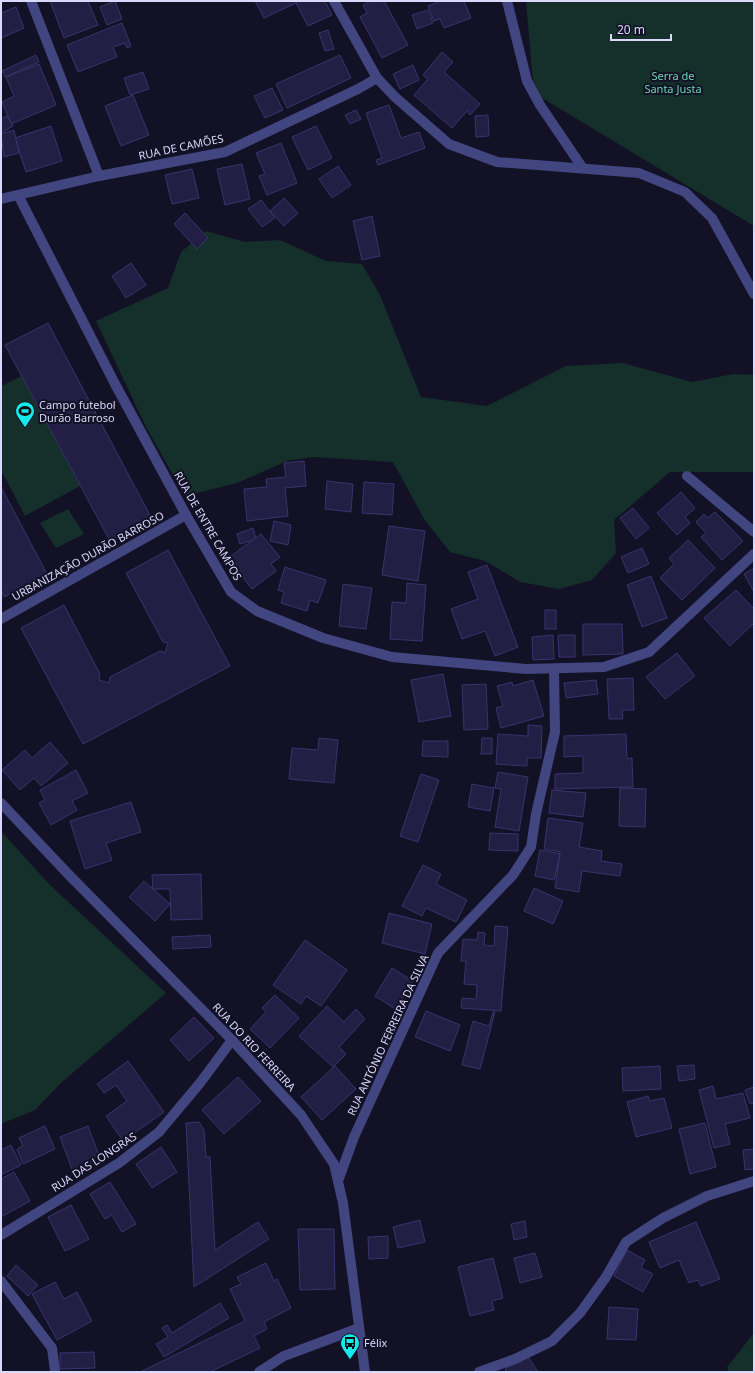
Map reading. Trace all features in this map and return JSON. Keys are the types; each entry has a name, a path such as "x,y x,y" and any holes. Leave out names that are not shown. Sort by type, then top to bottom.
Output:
{"street":[{"path":"31,1 99,176"},
{"path":"334,1 377,78 395,97 449,144 497,162 582,167 639,173 685,192 712,218 754,294"},
{"path":"507,1 527,81 540,105 582,167"},
{"name":"RUA DE CAMÕES","path":"1,199 99,176 225,152 358,89 377,78"},
{"name":"RUA DE ENTRE CAMPOS","path":"18,195 115,384 186,515 231,592 257,611 323,638 392,657 526,669 554,670"},
{"path":"687,476 754,532"},
{"name":"URBANIZAÇÃO DURÃO BARROSO","path":"1,619 186,515"},
{"path":"554,670 604,667 650,652 754,554"},
{"name":"RUA ANTÓNIO FERREIRA DA SILVA","path":"338,1180 354,1137 438,953 513,875 531,847 536,814 555,732 554,670"},
{"name":"RUA DO RIO FERREIRA","path":"1,803 70,876 232,1040 301,1115 334,1164 343,1203 365,1372"},
{"name":"RUA DAS LONGRAS","path":"1,1235 119,1163 159,1132 232,1040"},
{"path":"479,1372 515,1359 552,1341 580,1313 606,1276 626,1242 662,1218 708,1196 754,1181"},
{"path":"1,1281 52,1348 55,1370"},
{"path":"259,1372 284,1356 359,1328"}],"green space":[{"name":"Serra de Santa Justa","path":"526,1 754,1 754,226 534,93"},
{"path":"206,231 245,242 280,240 326,261 362,264 380,295 421,397 487,406 566,366 623,363 692,382 733,374 754,375 754,472 670,472 614,520 616,553 592,580 559,589 520,582 485,561 450,552 424,519 393,462 313,457 287,461 237,483 185,496 146,427 96,321 168,288 181,252"},
{"name":"Campo futebol Durão Barroso","path":"22,376 80,486 25,516 1,470 1,386"},
{"path":"68,509 84,534 56,548 40,523"},
{"path":"1,831 49,884 166,993 62,1082 35,1110 1,1124"},
{"path":"754,1333 754,1372 729,1372 727,1367"}],"building":[{"path":"50,1 88,1 98,25 64,38"},
{"path":"115,1 122,19 107,25 100,7"},
{"path":"255,1 300,1 264,18"},
{"path":"300,1 325,1 332,15 308,26 296,3"},
{"path":"371,1 384,1 408,45 382,58 360,17 367,13 363,5"},
{"path":"441,1 464,1 471,18 444,28 440,19 434,21 428,6"},
{"path":"16,7 24,28 1,38 1,13"},
{"path":"428,10 433,23 417,29 412,15"},
{"path":"122,23 131,46 127,48 125,43 113,47 117,57 78,72 67,45"},
{"path":"328,30 334,49 325,51 319,33"},
{"path":"442,52 453,62 444,72 480,104 470,115 467,111 452,128 414,95 428,79 423,75"},
{"path":"36,55 39,62 5,77 2,71"},
{"path":"340,55 351,78 287,108 276,84"},
{"path":"39,64 56,105 11,124 2,102 14,96 6,77"},
{"path":"413,65 419,80 400,89 393,74"},
{"path":"143,72 149,89 130,95 124,78"},
{"path":"272,88 283,110 265,118 254,96"},
{"path":"133,95 149,135 121,146 105,106"},
{"path":"389,105 401,138 419,132 425,148 378,165 376,160 382,158 366,113"},
{"path":"356,110 361,119 350,124 345,115"},
{"path":"488,115 489,136 476,137 475,116"},
{"path":"7,116 13,126 1,133 1,119"},
{"path":"51,126 62,161 26,172 15,138"},
{"path":"316,126 332,158 308,170 292,137"},
{"path":"14,130 19,153 4,157 1,134"},
{"path":"281,143 297,183 267,195 259,176 265,174 256,153"},
{"path":"242,164 250,199 225,205 217,169"},
{"path":"338,166 351,185 332,198 319,179"},
{"path":"192,169 199,198 172,204 165,175"},
{"path":"284,198 298,213 284,226 270,211"},
{"path":"261,200 275,218 262,227 248,209"},
{"path":"185,213 208,238 197,249 174,224"},
{"path":"372,216 380,256 362,260 353,221"},
{"path":"131,263 146,285 126,298 112,276"},
{"path":"48,323 152,519 110,541 5,345"},
{"path":"304,461 306,486 285,488 288,516 247,521 244,489 267,487 266,479 286,477 284,463"},
{"path":"327,481 353,484 351,512 325,509"},
{"path":"364,482 394,484 392,515 362,513"},
{"path":"1,487 47,574 4,597 1,590"},
{"path":"681,492 695,508 685,517 690,523 677,535 657,513"},
{"path":"633,508 649,528 636,539 620,518"},
{"path":"715,512 743,541 722,560 701,537 706,533 696,522 704,514 708,518"},
{"path":"274,521 291,525 288,545 270,541"},
{"path":"389,526 425,531 418,581 382,575"},
{"path":"253,528 256,539 240,544 237,534"},
{"path":"261,534 280,557 271,564 276,571 252,589 228,558"},
{"path":"688,540 715,568 682,600 660,578 674,564 669,558"},
{"path":"642,548 649,564 628,573 621,557"},
{"path":"168,550 230,666 83,744 21,628 64,605 100,674 99,680 109,683 110,677 160,651 165,653 168,643 163,642 126,573"},
{"path":"487,565 518,647 495,656 485,631 462,639 451,609 478,599 468,572"},
{"path":"285,567 326,580 318,603 310,600 307,611 281,603 284,592 278,590"},
{"path":"754,568 754,592 744,574"},
{"path":"651,576 667,618 642,627 627,585"},
{"path":"407,583 426,585 422,641 390,639 392,602 406,603"},
{"path":"343,584 372,588 366,629 339,626"},
{"path":"736,590 754,609 754,623 730,646 704,618"},
{"path":"545,610 556,610 556,629 545,629"},
{"path":"583,624 622,624 623,654 583,655"},
{"path":"553,635 554,659 533,660 532,637"},
{"path":"558,635 575,635 575,657 559,657"},
{"path":"677,653 695,676 665,699 646,677"},
{"path":"443,674 451,716 419,722 411,680"},
{"path":"633,678 634,710 622,710 623,719 609,719 607,679"},
{"path":"533,680 544,716 501,728 496,708 503,706 497,686 512,682 513,686"},
{"path":"596,680 598,694 566,698 564,683"},
{"path":"486,684 488,729 464,730 462,685"},
{"path":"528,725 542,726 541,758 527,758 527,766 496,764 498,734 528,736"},
{"path":"626,734 627,759 632,758 633,787 555,789 555,774 583,773 583,756 564,757 564,736"},
{"path":"319,738 338,740 334,783 289,779 292,748 318,750"},
{"path":"482,738 492,738 492,754 481,754"},
{"path":"423,741 448,741 448,757 422,756"},
{"path":"50,742 68,763 41,786 34,778 20,790 2,770 25,750 32,758"},
{"path":"76,770 88,793 72,801 77,810 51,825 39,803 45,800 40,790"},
{"path":"498,772 528,777 519,831 495,827 501,789 495,788"},
{"path":"421,774 439,780 418,842 400,836"},
{"path":"472,784 494,788 490,811 468,807"},
{"path":"620,788 646,789 645,827 619,826"},
{"path":"552,790 586,793 583,817 549,813"},
{"path":"131,802 141,832 106,843 112,860 85,869 70,821"},
{"path":"548,818 583,823 579,847 602,851 601,861 622,864 620,876 582,871 579,892 555,888 560,852 544,849"},
{"path":"490,833 518,834 518,851 489,850"},
{"path":"540,850 560,854 554,880 535,876"},
{"path":"423,865 441,874 436,884 467,900 456,922 426,908 422,916 402,906"},
{"path":"201,874 202,919 171,920 170,889 153,889 152,875"},
{"path":"144,881 170,904 155,921 129,897"},
{"path":"534,888 563,901 553,924 524,911"},
{"path":"389,913 432,924 425,954 382,943"},
{"path":"495,926 508,927 501,1011 461,1008 462,998 476,999 477,985 464,984 466,961 461,961 463,939 477,940 478,932 485,933 484,945 494,946"},
{"path":"210,935 211,947 173,949 172,937"},
{"path":"305,940 347,970 321,1006 306,996 301,1004 273,985"},
{"path":"392,968 413,981 395,1009 375,996"},
{"path":"275,995 299,1018 270,1048 250,1029 266,1012 262,1008"},
{"path":"327,1006 344,1022 356,1009 365,1019 339,1047 346,1054 333,1067 299,1036"},
{"path":"426,1011 460,1025 450,1051 415,1037"},
{"path":"493,1012 495,1012 480,1069 462,1065 473,1021 489,1026"},
{"path":"194,1017 214,1038 189,1061 170,1040"},
{"path":"128,1061 164,1112 123,1141 106,1116 127,1101 116,1085 104,1093 97,1084"},
{"path":"694,1065 695,1079 679,1081 677,1066"},
{"path":"335,1066 356,1089 322,1120 301,1097"},
{"path":"660,1066 661,1089 623,1091 622,1068"},
{"path":"238,1077 261,1101 224,1134 202,1110"},
{"path":"713,1086 716,1099 743,1093 750,1118 725,1124 730,1144 714,1148 699,1090"},
{"path":"754,1087 754,1103 750,1104 745,1090"},
{"path":"648,1096 650,1101 664,1098 672,1128 636,1137 627,1102"},
{"path":"199,1122 204,1130 206,1157 210,1157 215,1250 258,1222 269,1239 194,1287 186,1123"},
{"path":"705,1123 716,1167 690,1174 679,1129"},
{"path":"45,1126 55,1149 23,1164 17,1149 23,1146 19,1138"},
{"path":"88,1126 101,1161 73,1172 60,1137"},
{"path":"11,1145 21,1165 1,1175 1,1150"},
{"path":"161,1147 177,1172 152,1188 136,1164"},
{"path":"754,1149 754,1169 745,1170 743,1150"},
{"path":"14,1172 30,1201 1,1217 1,1179"},
{"path":"110,1182 136,1224 122,1232 112,1215 105,1219 90,1194"},
{"path":"71,1205 89,1239 65,1251 48,1217"},
{"path":"420,1220 425,1242 398,1248 393,1227"},
{"path":"525,1221 527,1237 514,1240 511,1224"},
{"path":"696,1222 720,1279 701,1286 698,1280 689,1283 679,1260 660,1268 649,1242"},
{"path":"298,1229 334,1229 335,1289 300,1290"},
{"path":"388,1236 388,1258 369,1259 368,1237"},
{"path":"627,1250 645,1260 641,1268 653,1274 643,1292 614,1276"},
{"path":"535,1253 542,1277 520,1283 514,1258"},
{"path":"493,1258 503,1298 492,1301 494,1310 470,1316 458,1267"},
{"path":"266,1263 274,1281 277,1279 291,1308 264,1322 267,1329 254,1336 260,1348 210,1372 140,1372 245,1321 230,1289 241,1284 237,1277"},
{"path":"16,1265 38,1285 28,1296 7,1276"},
{"path":"55,1282 64,1299 77,1292 92,1321 57,1340 32,1294"},
{"path":"220,1303 229,1318 164,1357 156,1344 168,1337 162,1328 167,1325 172,1333"},
{"path":"609,1307 638,1309 636,1340 607,1339"},
{"path":"94,1352 95,1368 60,1369 60,1353"},
{"path":"527,1355 538,1372 507,1372 505,1369"}],"place":[{"name":"Campo futebol Durão Barroso","path":"25,428"},
{"name":"Félix","path":"350,1360"}]}
